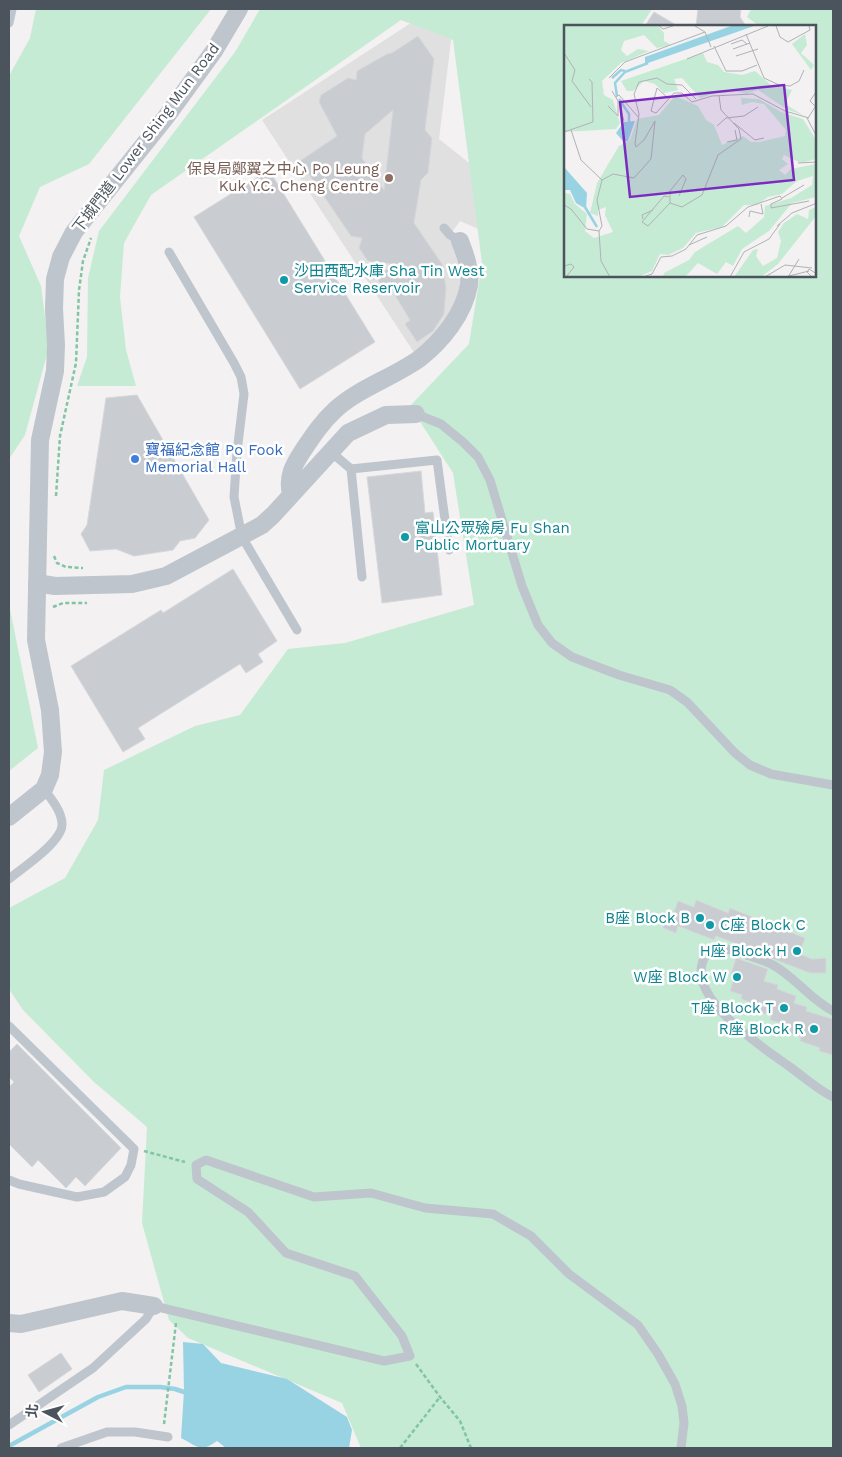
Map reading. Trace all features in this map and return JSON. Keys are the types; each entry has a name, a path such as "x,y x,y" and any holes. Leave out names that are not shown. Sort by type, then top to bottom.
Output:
{"street":[{"name":"下城門道 Lower Shing Mun Road","path":"44,789 50,775 53,752 50,710 36,640 40,440 55,371 55,279 67,244 82,221 166,117 214,51 239,9"},
{"path":"291,494 289,485 290,474 296,462 315,432 336,409 418,359 444,336 462,309 469,284 466,256 460,241"},
{"path":"37,583 55,586 132,584 166,576 262,525 348,433 386,414 416,414"},
{"path":"9,817 44,789"},
{"path":"9,1323 21,1324 122,1301 154,1306"}],"lane":[{"path":"9,23 12,9"},
{"path":"444,228 450,235 460,241"},
{"path":"169,252 241,377 244,394 234,497 242,537 297,630"},
{"path":"416,414 440,424 478,457 490,480 522,586 538,625 552,643 572,657 619,675 670,690 687,702 734,753 750,765 771,774 833,785"},
{"path":"331,452 351,469 362,577"},
{"path":"351,469 438,460 449,550"},
{"path":"9,879 55,841 63,826 60,814 44,789"},
{"path":"833,1010 814,998 773,965 733,950 721,948 712,949 706,954 702,967 702,981 717,1006 741,1031 833,1097"},
{"path":"9,1028 134,1149 131,1165 125,1177 104,1192 77,1197 9,1180"},
{"path":"9,1425 93,1368 146,1320 154,1306 384,1361 410,1356 402,1336 355,1276 286,1253 248,1212 197,1179 196,1165 206,1160 314,1197 371,1193 425,1208 492,1214 531,1236 569,1274 638,1325 658,1354 675,1384 682,1406 684,1423 681,1448"},
{"path":"62,1448 107,1432 165,1433"}],"path":[{"name":"下城門道 Lower Shing Mun Road","path":"56,505 60,436 76,363 79,290 83,261 92,234"},
{"path":"53,554 57,564 66,567 83,568"},
{"path":"134,1149 196,1165"},
{"path":"165,1433 176,1322"},
{"path":"410,1356 460,1421 470,1448"},
{"path":"400,1448 440,1397"}],"shaded area":[{"name":"保良局鄭翼之中心 Po Leung Kuk Y.C. Cheng Centre","path":"417,19 453,24 439,139 473,166 485,232 460,221 452,232 452,244 464,284 460,308 415,354 262,120"}],"green space":[{"path":"36,9 211,9 89,164 40,187 19,236 41,286 49,347 25,435 9,459 9,76 30,38"},
{"path":"260,9 652,9 642,25 564,25 564,278 817,278 817,25 758,25 747,17 751,9 833,9 833,1448 361,1448 342,1403 188,1338 169,1320 142,1223 147,1127 94,1082 23,1010 9,989 9,908 65,878 98,820 104,770 195,726 240,715 288,649 345,643 474,605 453,473 410,406 469,344 482,263 453,40 401,20 151,195 124,243 120,297 126,350 136,386 77,386 87,357 88,278 99,231 235,52"},
{"path":"9,604 38,748 9,771"}],"water":[{"path":"183,1342 203,1344 221,1363 287,1379 347,1417 352,1430 349,1448 226,1448 217,1441 203,1448 181,1438 184,1391"}],"building":[{"path":"698,9 741,9 740,17 745,25 696,25"},
{"path":"654,12 676,25 646,25"},
{"path":"418,36 434,59 425,130 432,138 428,173 421,180 414,223 442,264 446,287 444,314 433,331 417,342 405,324 410,320 390,287 385,290 376,277 394,264 368,261 359,248 362,238 351,236 300,161 337,136 319,102 321,95 348,78 356,80 357,71 392,53","holes":["393,110 384,190 362,158 365,134"]},
{"name":"沙田西配水庫 Sha Tin West Service Reservoir","path":"269,170 375,342 300,389 194,217"},
{"name":"寶福紀念館 Po Fook Memorial Hall","path":"137,395 209,520 195,538 180,541 173,550 134,556 116,549 90,551 81,534 87,525 106,398"},
{"name":"富山公眾殮房 Fu Shan Public Mortuary","path":"421,471 425,513 433,512 442,595 382,603 367,477"},
{"path":"233,569 277,641 258,654 263,662 246,673 240,664 138,728 145,739 123,752 71,666 161,610 163,613"},
{"path":"696,900 728,913 730,908 805,938 799,954 812,959 826,958 826,973 810,973 716,936 714,940 678,926 676,933 663,928 667,915 672,917 678,901 694,907"},
{"path":"736,958 768,969 764,981 778,985 777,989 796,996 794,1003 807,1007 806,1011 833,1019 833,1055 819,1051 820,1048 800,1041 801,1037 789,1033 791,1026 770,1020 771,1016 760,1012 762,1006 741,999 742,995 730,991 735,975 731,974"},
{"path":"17,1044 121,1148 85,1186 76,1177 66,1188 38,1160 32,1167 9,1144 9,1087 14,1082 9,1077 9,1052"},
{"path":"61,1353 72,1369 39,1392 28,1375"}],"waterway":[{"path":"9,1446 98,1397 126,1387 160,1387 187,1393"}],"place":[{"name":"保良局鄭翼之中心 Po Leung Kuk Y.C. Cheng Centre","path":"389,178"},
{"name":"沙田西配水庫 Sha Tin West Service Reservoir","path":"284,280"},
{"name":"寶福紀念館 Po Fook Memorial Hall","path":"135,459"},
{"name":"富山公眾殮房 Fu Shan Public Mortuary","path":"405,537"},
{"name":"B座 Block B","path":"700,918"},
{"name":"C座 Block C","path":"710,925"},
{"name":"H座 Block H","path":"797,951"},
{"name":"W座 Block W","path":"737,977"},
{"name":"T座 Block T","path":"784,1008"},
{"name":"R座 Block R","path":"814,1029"}]}
